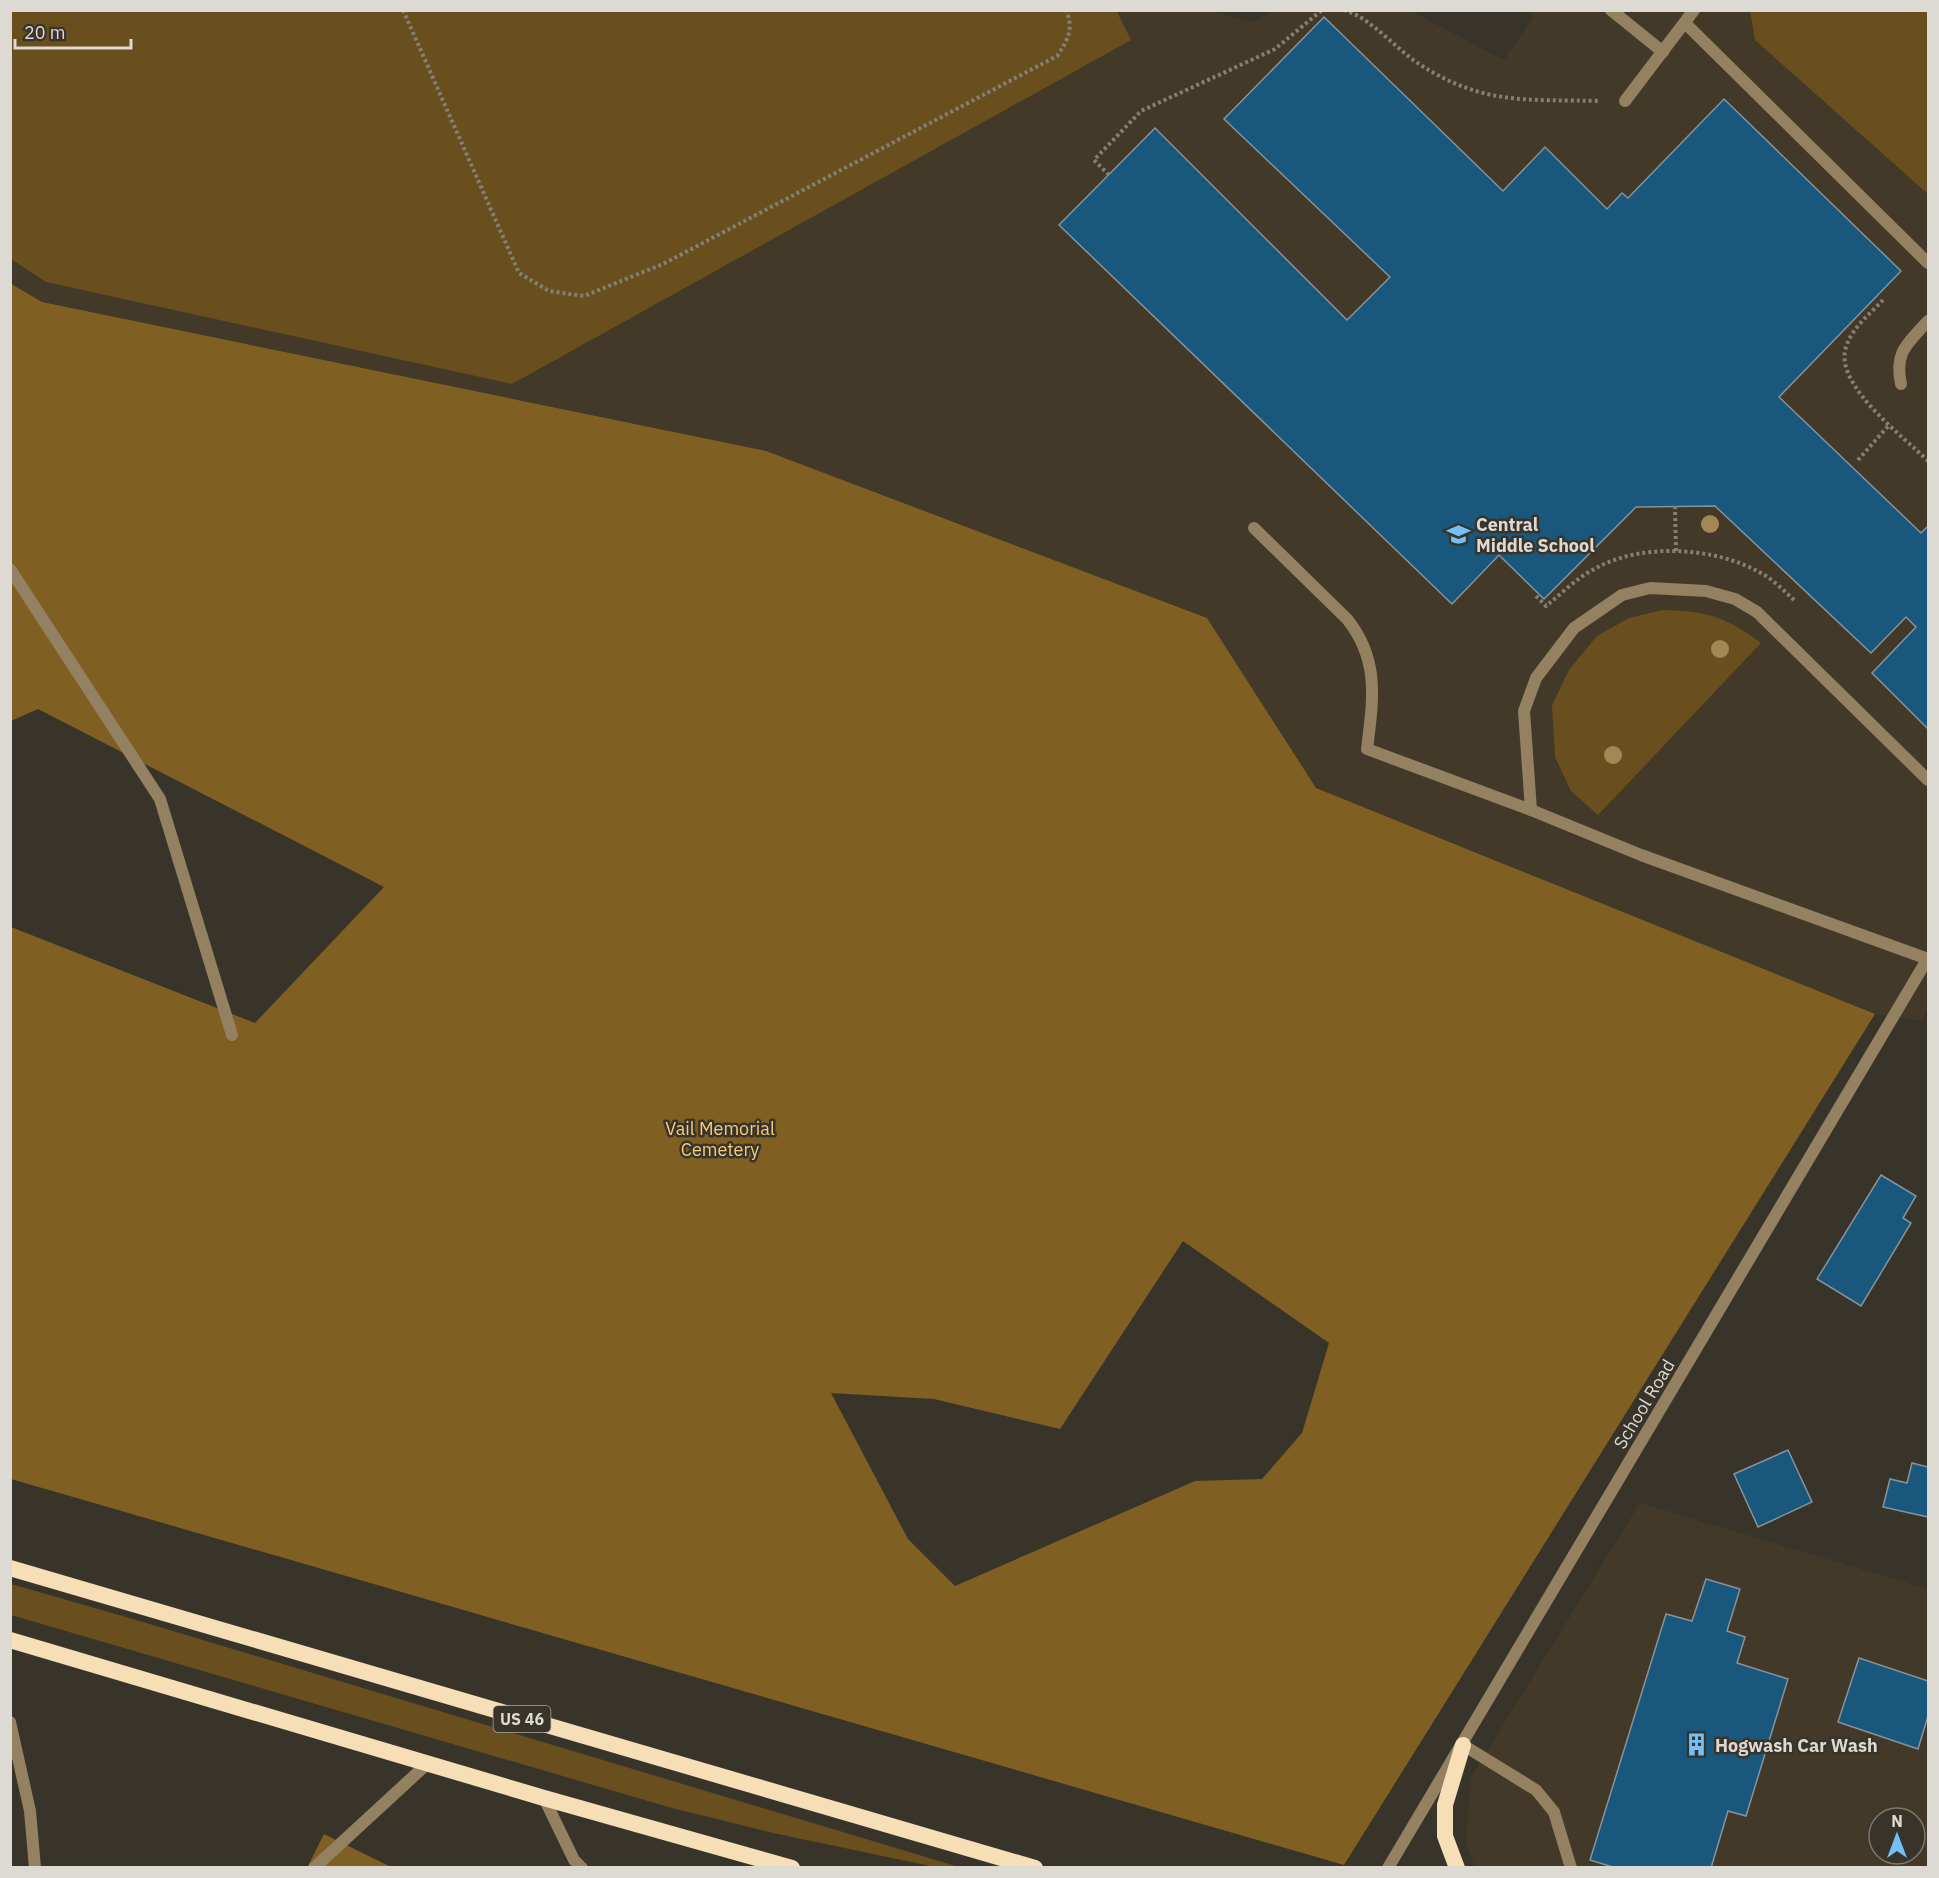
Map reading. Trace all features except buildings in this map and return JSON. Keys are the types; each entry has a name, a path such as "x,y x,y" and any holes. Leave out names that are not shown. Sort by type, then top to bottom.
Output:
{"highway":[{"name":"US 46","path":"10,1568 1035,1868"},
{"path":"10,1640 544,1798 792,1868"},
{"path":"1458,1868 1445,1836 1445,1805 1463,1745"}],"street":[{"path":"1611,10 1663,52"},
{"path":"1625,101 1694,10"},
{"path":"1685,23 1929,263"},
{"path":"1901,384 1898,369 1901,351 1929,321"},
{"path":"1254,528 1347,619 1360,635 1371,670 1372,695 1367,749 1531,810 1641,855 1928,959"},
{"path":"10,569 160,799 232,1035"},
{"path":"1531,810 1524,711 1536,678 1574,628 1622,595 1650,588 1706,591 1735,598 1757,612 1929,780"},
{"name":"School Road","path":"1388,1868 1928,959"},
{"path":"10,1722 30,1811 35,1868"},
{"path":"1463,1745 1536,1790 1554,1812 1571,1868"},
{"path":"314,1868 428,1763"},
{"path":"544,1798 574,1860 582,1868"}],"path":[{"path":"403,10 519,273 549,291 584,296 663,264 1058,56 1070,37 1070,20 1066,10"},
{"path":"1109,175 1094,160 1141,111 1275,49 1322,10"},
{"path":"1344,10 1384,35 1417,62 1455,86 1502,99 1625,101"},
{"path":"1857,460 1890,424"},
{"path":"1675,506 1676,552"},
{"path":"1536,596 1546,606"}],"shaded area":[{"path":"1116,10 1131,40 512,384 46,282 11,259 11,11"},
{"name":"Central Middle School","path":"1209,10 1254,22 1272,11 1409,10 1504,60 1533,17 1531,11 1928,11 1928,1008 1921,1021 1875,1014 1316,788 1207,618 766,451 42,302 11,283 10,11"},
{"path":"1750,10 1928,11 1928,194 1755,40"},
{"path":"1662,610 1691,612 1714,617 1736,627 1761,643 1598,815 1571,791 1555,757 1552,705 1569,670 1597,636 1629,618"},
{"path":"1640,1503 1928,1589 1928,1867 1475,1867 1466,1845 1471,1777"},
{"path":"11,1584 959,1867 935,1867 773,1833 672,1808 11,1615"}],"green space":[{"name":"Vail Memorial Cemetery","path":"10,283 42,302 766,451 1207,618 1316,788 1875,1014 1344,1865 11,1479 11,927 255,1023 384,887 38,709 11,721","holes":["1183,1241 1329,1343 1302,1433 1262,1479 1195,1481 955,1586 908,1539 831,1393 934,1399 1060,1429"]},
{"path":"324,1834 391,1867 307,1868"}],"place":[{"name":"Central Middle School","path":"1458,534"},
{"name":"Hogwash Car Wash","path":"1697,1745"}]}
